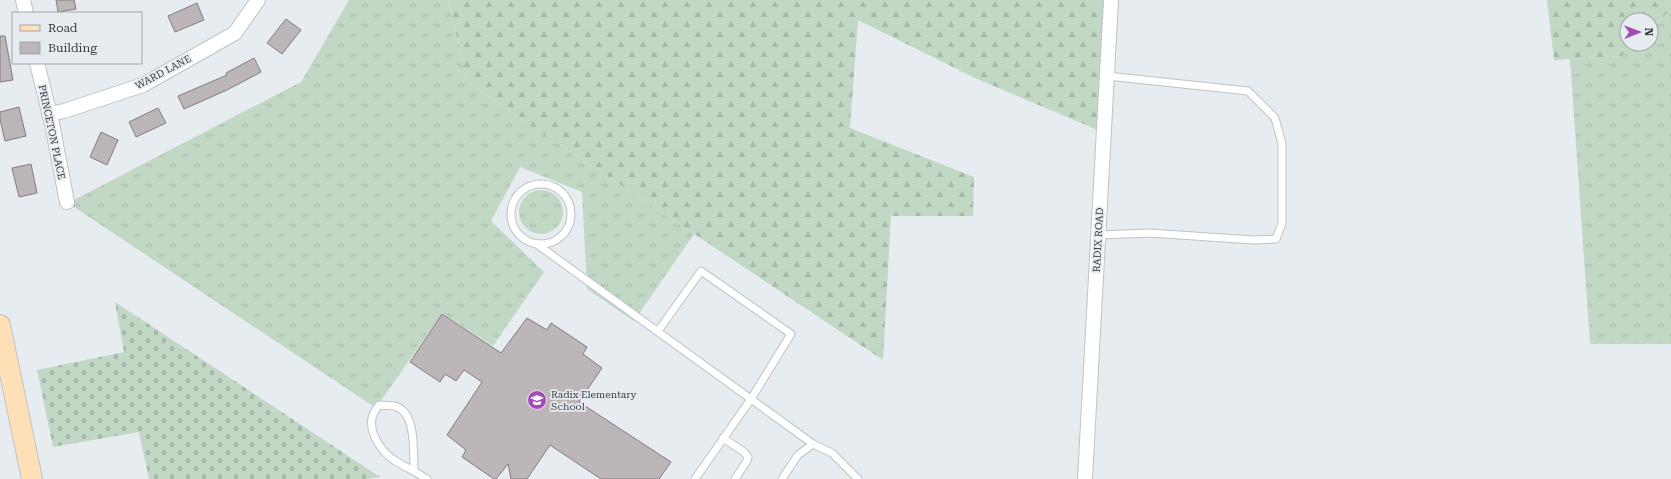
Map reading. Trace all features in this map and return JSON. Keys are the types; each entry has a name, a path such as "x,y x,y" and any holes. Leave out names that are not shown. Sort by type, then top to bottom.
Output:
{"main road":[{"path":"0,325 32,479"}],"street":[{"path":"23,0 26,12"},
{"name":"WARD LANE","path":"49,114 64,111 143,85 235,33 258,0"},
{"name":"RADIX ROAD","path":"1085,479 1111,0"},
{"name":"PRINCETON PLACE","path":"37,64 67,202"}],"lane":[{"path":"1099,235 1150,233 1253,240 1276,239 1282,223 1282,144 1275,118 1248,91 1107,76"},
{"path":"538,245 557,240 569,227 571,210 564,194 550,184 532,184 518,193 510,209 512,226 524,240 538,245 813,444 832,453 858,479"},
{"path":"658,331 701,271 792,334 751,399 695,479"},
{"path":"414,470 410,420 405,411 394,406 388,407 379,405 372,418 372,430 377,442 394,460 414,470 427,479"},
{"path":"723,438 744,452 748,457 735,479"},
{"path":"782,479 798,456 813,444"}],"green space":[{"path":"349,0 448,0 468,83 694,234 634,321 587,289 582,192 520,167 491,221 544,272 493,346 442,313 376,408 68,203 301,82"},
{"path":"448,0 1102,0 1107,2 1100,131 977,79 858,20 850,128 974,177 973,216 891,216 883,360 468,83"},
{"path":"1547,0 1668,0 1667,13 1659,20 1659,12 1619,12 1619,52 1626,52 1622,56 1554,60"},
{"path":"1668,0 1671,0 1671,344 1590,344 1570,59 1622,56 1626,52 1659,52 1659,20 1667,13"},
{"path":"541,190 553,194 559,200 563,212 559,224 553,230 541,234 529,230 523,224 519,212 523,200 529,194"},
{"path":"115,302 380,477 368,479 149,479 139,432 53,447 37,370 124,352"}],"building":[{"path":"56,0 74,0 76,9 58,12"},
{"path":"197,3 204,20 175,32 168,16"},
{"path":"286,19 301,30 282,54 267,43"},
{"path":"0,36 5,36 13,80 0,82"},
{"path":"254,58 261,72 227,90 184,109 178,96 227,75 226,73"},
{"path":"19,107 26,136 5,141 0,112"},
{"path":"158,108 166,123 136,137 129,122"},
{"path":"101,132 118,140 107,165 90,157"},
{"path":"31,164 37,193 19,197 12,168"},
{"path":"442,314 501,353 527,318 547,330 551,323 587,347 583,354 602,368 579,402 671,462 659,479 601,479 550,445 527,479 511,479 508,464 496,479 494,479 462,457 466,450 447,435 482,382 464,370 456,381 445,374 440,382 410,362"}],"place":[{"name":"Radix Elementary School","path":"537,400"}]}
